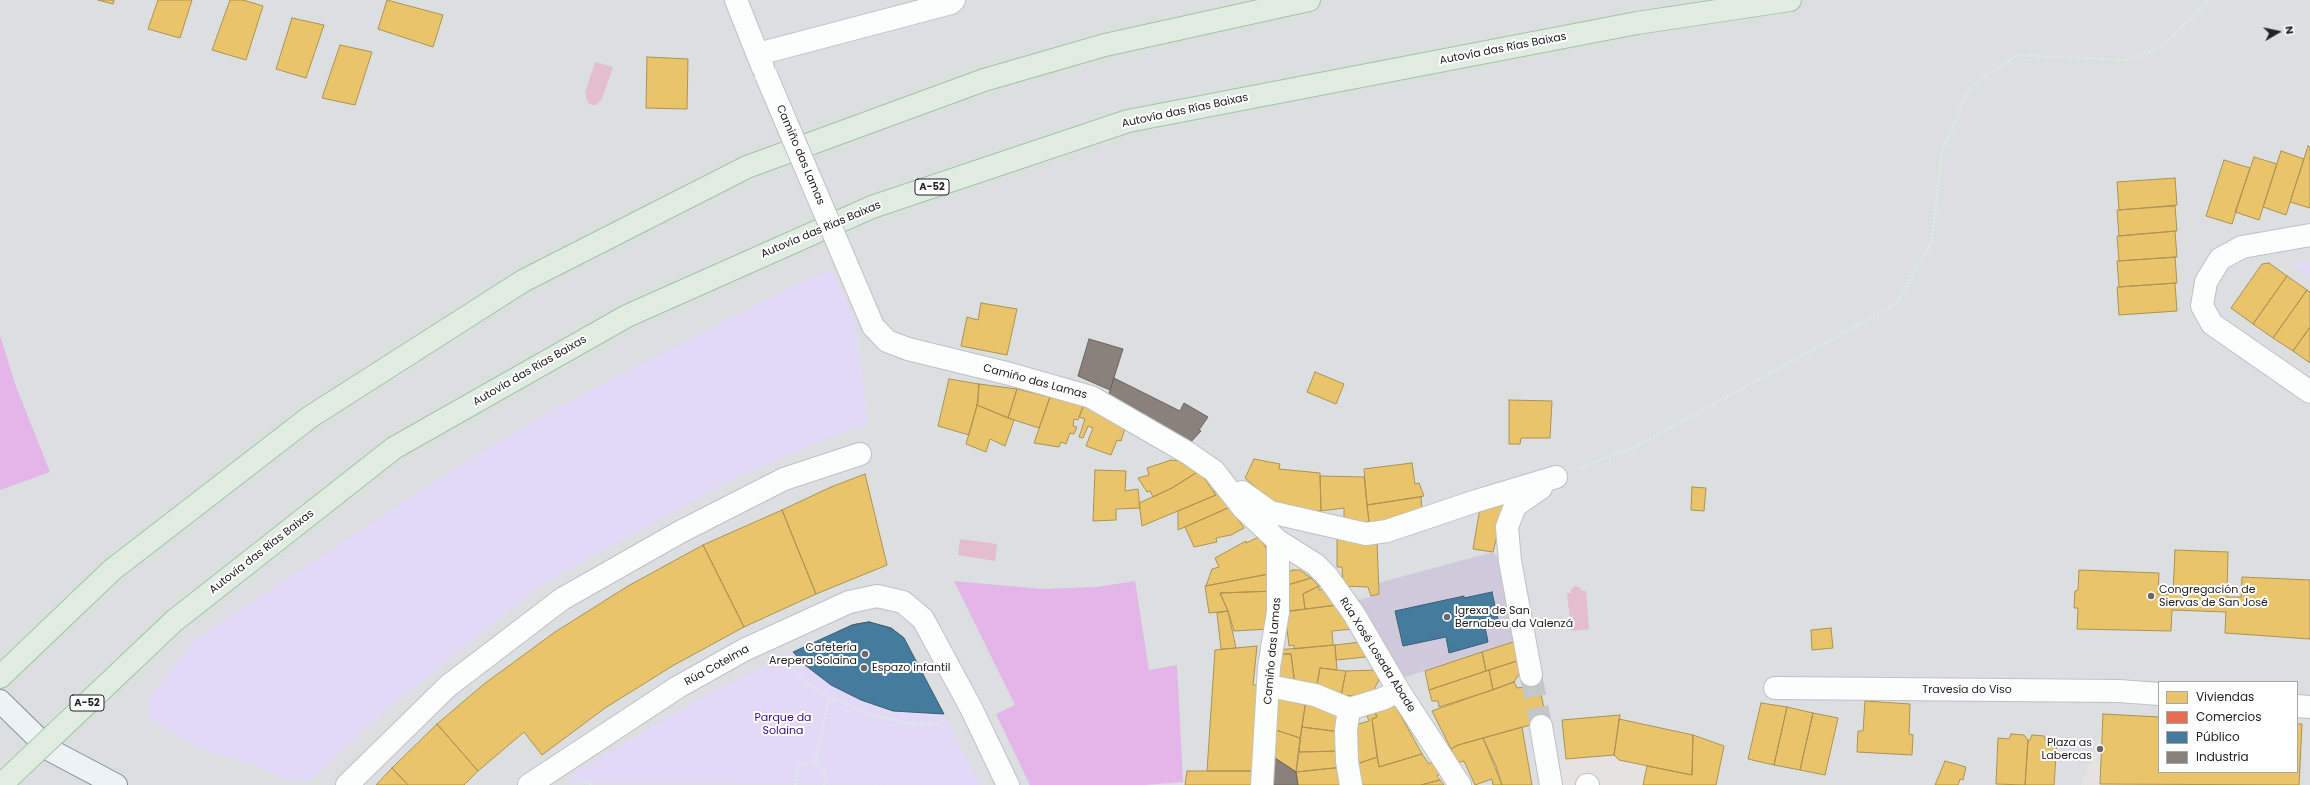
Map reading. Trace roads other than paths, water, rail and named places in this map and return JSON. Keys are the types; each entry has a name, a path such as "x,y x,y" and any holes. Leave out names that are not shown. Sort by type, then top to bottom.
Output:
{"highway":[{"path":"0,677 112,570 310,417 523,282 747,167 984,80 1105,45 1309,0"},
{"name":"Autovía das Rías Baixas","path":"1,785 174,621 394,448 627,316 872,207 1128,121 1637,23 1790,0"}],"street":[{"name":"Camiño das Lamas","path":"736,0 766,75 873,326 887,341 908,350 1010,374 1091,397 1188,453 1214,471 1242,508 1278,540 1278,612 1269,686 1262,785"},
{"path":"758,54 951,3 954,0"},
{"path":"2310,236 2242,247 2220,259 2206,282 2202,306 2212,324 2310,392"},
{"path":"347,785 448,686 562,599 680,532 784,479 860,454"},
{"path":"1214,471 1270,512 1366,534 1387,531 1476,501 1556,477 1515,506 1507,527 1510,561 1531,675"},
{"name":"Rúa Xosé Losada Abade","path":"1278,540 1315,564 1327,576 1354,614 1399,691 1460,785"},
{"name":"Rúa Cotelma","path":"529,785 678,687 744,650 849,602 877,596 903,602 923,619 971,708 1008,785"},
{"path":"1269,686 1315,695 1349,709 1382,699 1399,691"},
{"name":"Travesía do Viso","path":"1775,688 2119,691 2158,694"},
{"path":"0,701 50,750 116,785"},
{"path":"2298,706 2310,707"},
{"path":"1349,709 1346,730 1347,761 1352,785"},
{"path":"1541,726 1551,785"}],"tunnel":[{"path":"1531,675 1541,726"}],"place":[{"name":"Congregación de Siervas de San José","path":"2151,596"},
{"name":"Igrexa de San Bernabeu da Valenzá","path":"1447,617"},
{"name":"Cafetería Arepera Solaina","path":"865,654"},
{"name":"Espazo infantil","path":"864,668"},
{"name":"Plaza as Labercas","path":"2100,749"}],"park label":[{"name":"Parque da Solaina","path":"783,724"}]}
